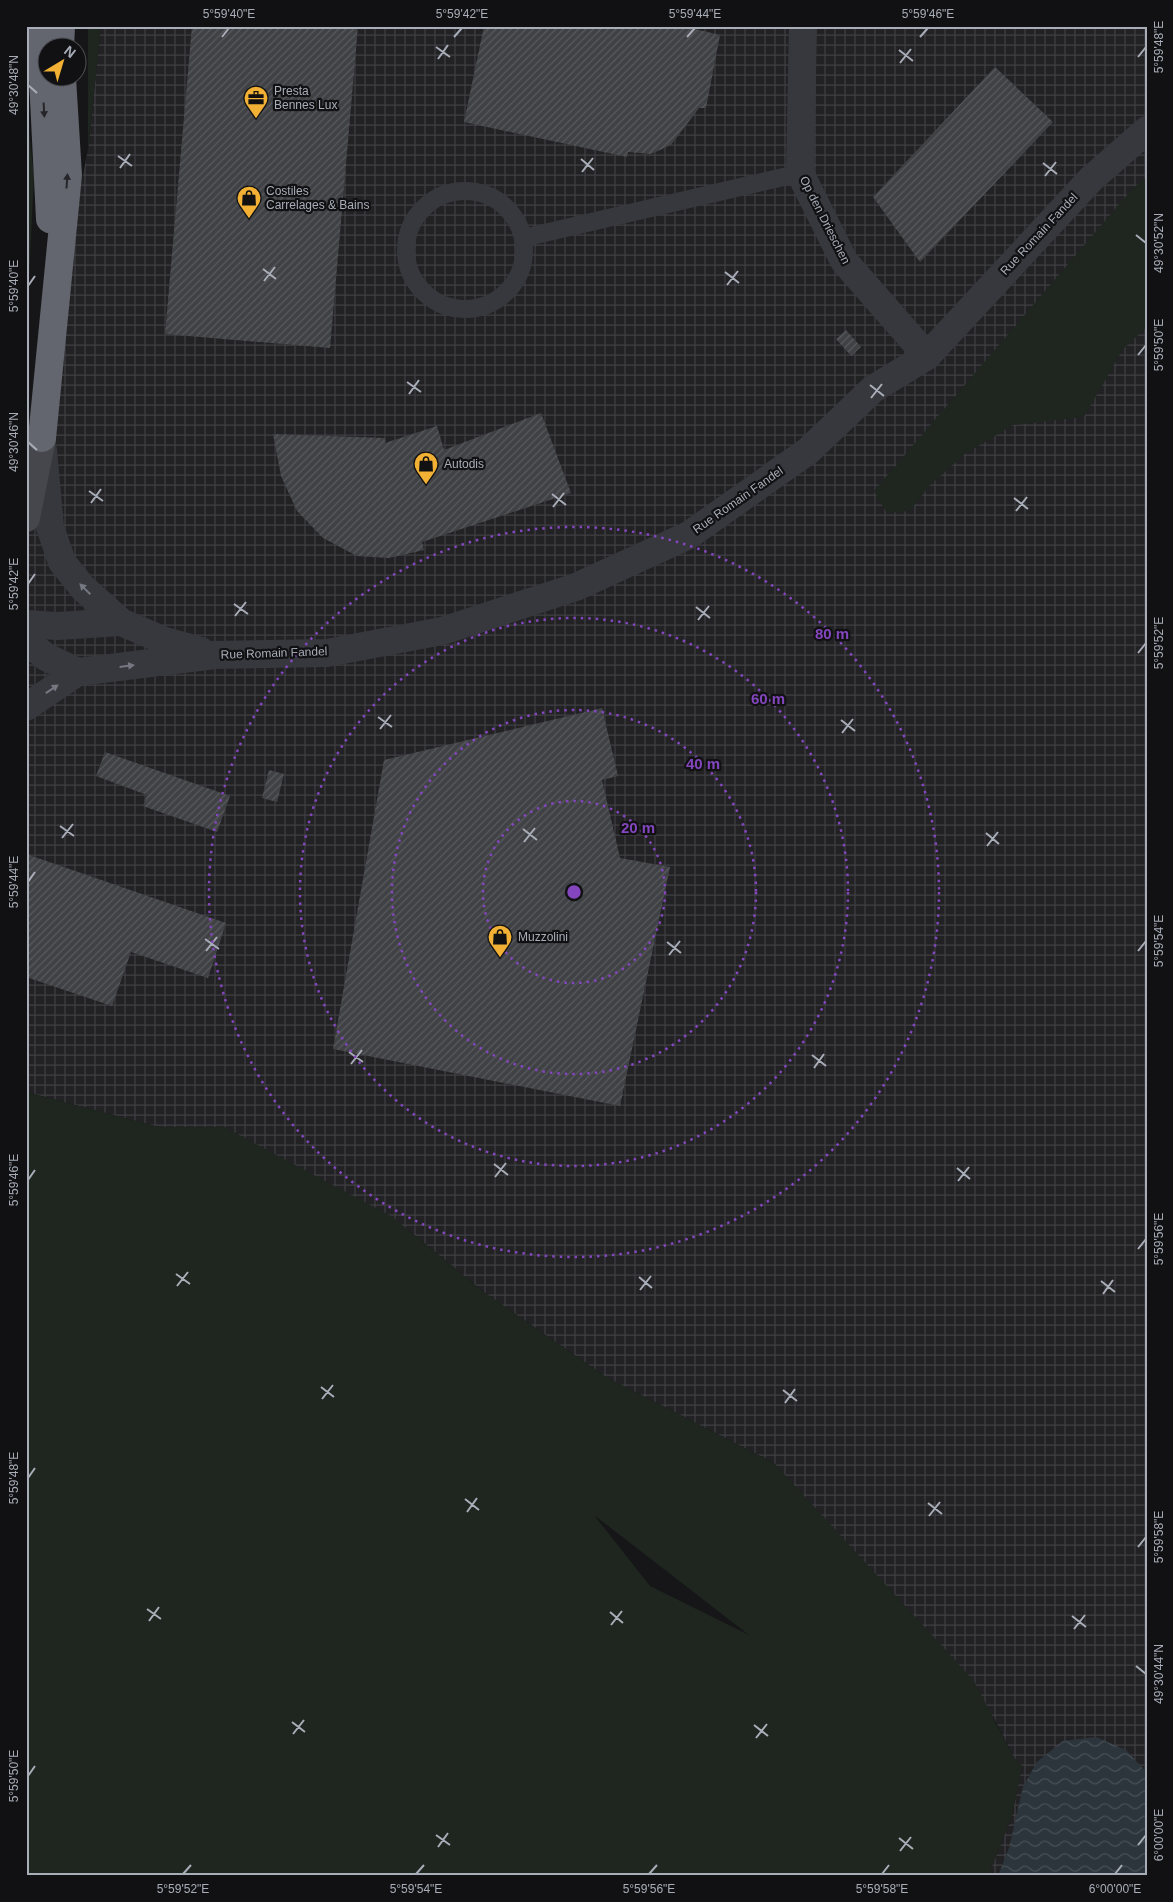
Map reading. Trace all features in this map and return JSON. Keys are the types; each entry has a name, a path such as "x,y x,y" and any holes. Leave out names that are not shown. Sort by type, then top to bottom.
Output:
{"highway":[{"path":"37,26 42,59 55,317"},
{"path":"42,438 68,175 63,88"}],"main road":[{"path":"26,518 42,438"}],"street":[{"name":"Op den Drieschen","path":"802,26 800,173 844,261 927,356"},
{"name":"Rue Romain Fandel","path":"26,707 78,672 215,655 327,653 442,631 576,587 689,535 808,451 872,389 927,356 1091,178 1147,130"},
{"name":"Rue Romain Fandel","path":"42,438 50,528 62,562 83,588 121,622 165,641 215,655"},
{"name":"Rue Romain Fandel","path":"26,624 57,626 121,622"},
{"path":"26,640 46,657 78,672"}],"lane":[{"path":"523,238 800,173"},
{"path":"467,190 486,195 504,205 516,220 523,238 524,258 518,276 506,292 490,304 472,309 452,309 434,301 419,288 408,271 405,252 408,233 416,215 430,201 448,193 467,190"}],"shaded area":[{"path":"88,26 101,26 88,149 88,88"},
{"path":"101,26 1147,26 1147,1876 988,1876 1012,1816 1022,1766 1014,1758 994,1718 774,1463 606,1377 485,1293 407,1229 224,1127 159,1127 26,1092 26,518 55,317 88,149"},
{"path":"26,106 34,175 26,344"},
{"path":"1147,177 1147,327 1123,349 1084,417 1013,425 965,454 930,485 910,511 887,513 874,491 1134,187"},
{"path":"26,1092 159,1127 224,1127 391,1216 485,1293 606,1377 774,1463 974,1681 1014,1758 1022,1766 1012,1816 988,1876 26,1876","holes":["594,1515 749,1635 650,1586"]}],"water":[{"path":"1096,1737 1126,1750 1147,1773 1147,1876 998,1876 1009,1848 1023,1787 1037,1762 1063,1741"}],"building":[{"path":"192,26 358,26 330,348 165,334"},
{"path":"484,26 683,26 720,35 706,108 699,108 671,145 651,154 628,152 627,157 464,122"},
{"path":"995,67 1053,122 920,262 873,197"},
{"path":"846,330 861,347 851,356 836,339"},
{"name":"Autodis","path":"541,413 571,493 422,542 424,550 389,558 357,556 323,538 297,511 281,476 273,434 385,438 385,443 437,426 444,450"},
{"name":"Muzzolini","path":"602,708 618,776 602,780 620,858 670,867 620,1106 333,1049 384,760"},
{"path":"105,752 230,796 217,832 143,806 147,795 96,776"},
{"path":"269,770 284,774 277,802 262,798"},
{"path":"26,854 226,923 208,978 131,952 112,1006 26,977"}],"place":[{"name":"Presta Bennes Lux","path":"256,119"},
{"name":"Costiles Carrelages & Bains","path":"249,219"},
{"name":"Autodis","path":"426,485"},
{"name":"Muzzolini","path":"500,958"}]}
